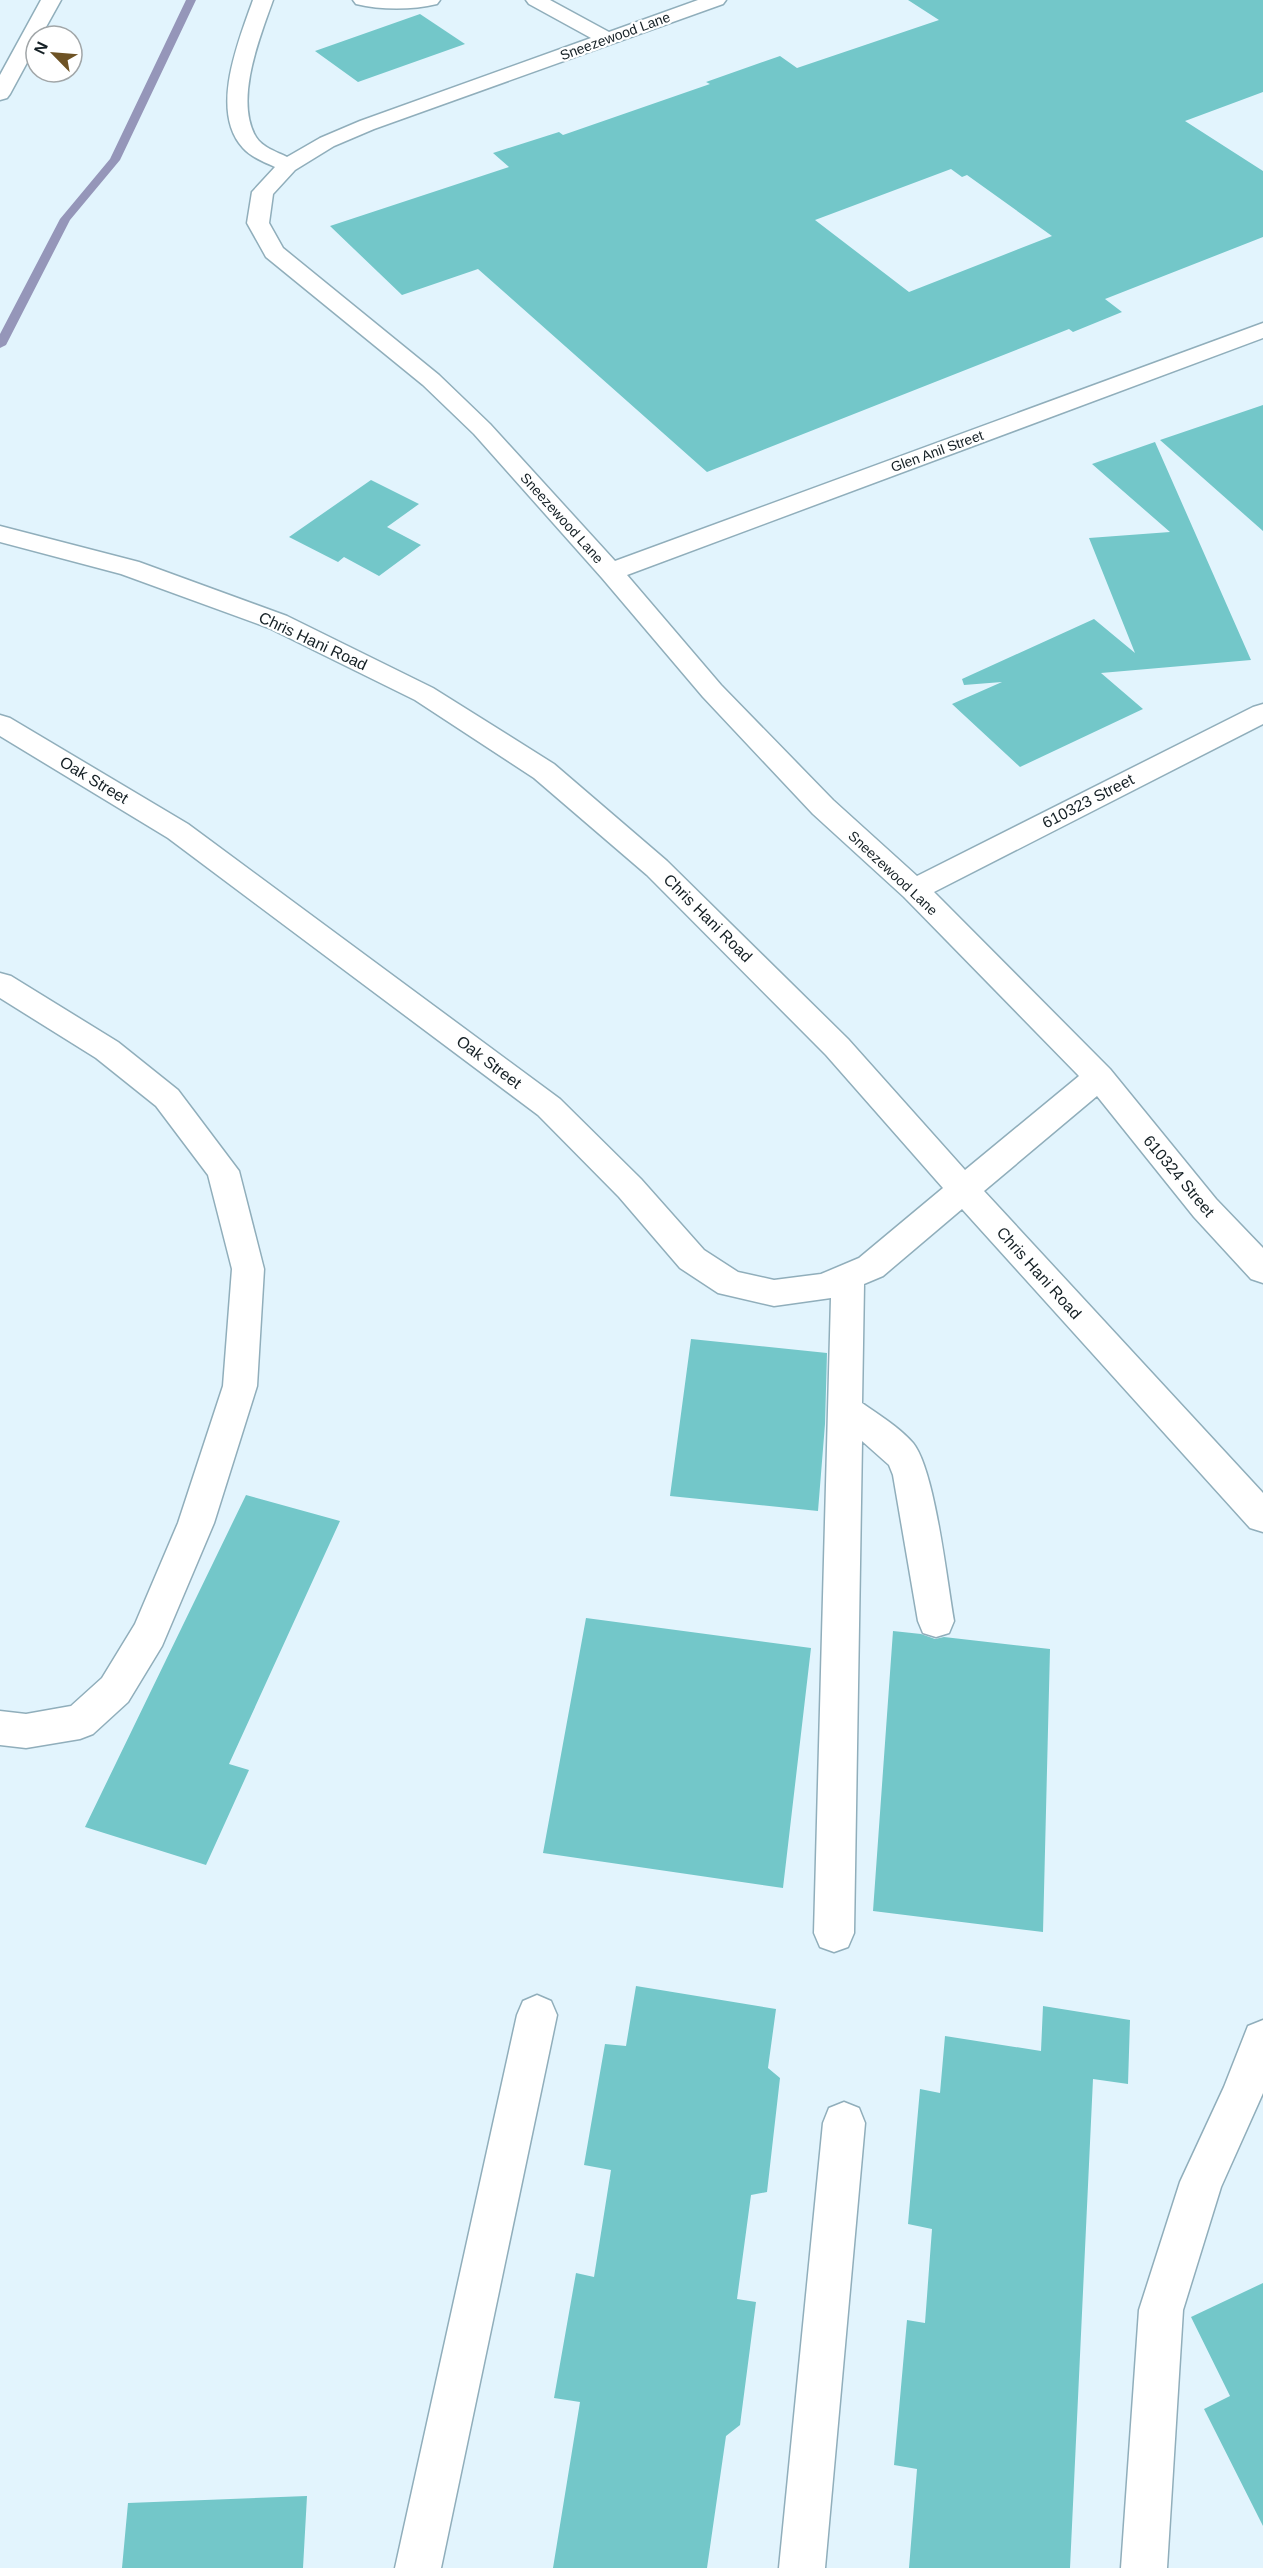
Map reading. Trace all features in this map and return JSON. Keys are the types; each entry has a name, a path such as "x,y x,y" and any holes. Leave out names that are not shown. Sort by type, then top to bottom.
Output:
{"main road":[{"path":"0,94 51,0"},
{"path":"263,0 245,51 237,93 246,140 260,151 288,166"},
{"path":"363,0 399,3 430,0"},
{"path":"536,0 607,39"},
{"name":"Sneezewood Lane","path":"716,0 367,125 327,142 288,166 263,192 258,223 274,252 431,380 482,429 611,572 712,691 824,807 914,890 1099,1077"},
{"name":"Glen Anil Street","path":"611,572 1263,330"},
{"name":"Chris Hani Road","path":"0,534 130,568 278,622 424,694 544,771 657,867 837,1047 964,1190 1263,1517"},
{"name":"610323 Street","path":"914,890 1263,713"},
{"name":"Oak Street","path":"0,724 178,831 549,1107 630,1188 692,1259 730,1284 774,1293 824,1287 848,1278 871,1267 964,1190"},
{"path":"0,984 107,1050 167,1098 223,1172 248,1269 240,1386 196,1523 149,1634 115,1690 80,1722 26,1731 0,1728"},
{"path":"964,1190 1099,1077"},
{"name":"610324 Street","path":"1099,1077 1205,1208 1263,1270"},
{"path":"834,1933 848,1278"},
{"path":"845,1410 889,1442 902,1455 911,1475 936,1621"},
{"path":"418,2568 537,2015"},
{"path":"1144,2568 1161,2310 1201,2182 1240,2099 1263,2041"},
{"path":"802,2568 844,2123"}],"building":[{"path":"908,0 1263,0 1263,92 1185,121 1263,171 1263,237 1105,299 1122,312 1073,332 1069,329 707,472 478,269 402,295 330,226 509,167 493,153 559,132 563,135 710,84 706,82 780,56 797,68 939,20","holes":["951,169 962,177 967,175 1052,236 909,292 815,220"]},
{"path":"420,14 465,44 358,82 315,51"},
{"path":"1263,405 1263,531 1160,440"},
{"path":"1155,442 1251,660 1101,673 1143,709 1020,767 952,704 1002,682 964,685 962,679 1094,619 1135,653 1089,538 1170,532 1092,464"},
{"path":"371,480 419,504 387,527 421,545 379,576 344,557 338,562 289,537"},
{"path":"691,1339 827,1353 825,1424 818,1511 670,1496"},
{"path":"246,1495 340,1521 229,1764 249,1770 206,1865 85,1827"},
{"path":"586,1618 811,1648 783,1888 543,1853"},
{"path":"893,1631 921,1634 935,1639 944,1637 1050,1649 1043,1932 873,1911"},
{"path":"636,1986 776,2009 768,2068 780,2078 767,2192 751,2195 737,2299 756,2302 740,2425 726,2436 707,2568 553,2568 580,2402 554,2398 576,2273 594,2277 611,2170 584,2165 605,2044 626,2046"},
{"path":"1043,2006 1130,2020 1128,2084 1093,2079 1070,2568 909,2568 917,2469 894,2465 907,2320 925,2323 932,2229 908,2224 920,2089 940,2093 945,2036 1041,2051"},
{"path":"1263,2283 1263,2526 1204,2409 1230,2396 1191,2317"},
{"path":"307,2496 303,2568 122,2568 128,2503"}],"waterway":[{"path":"0,345 65,219 115,160 191,0"}]}
